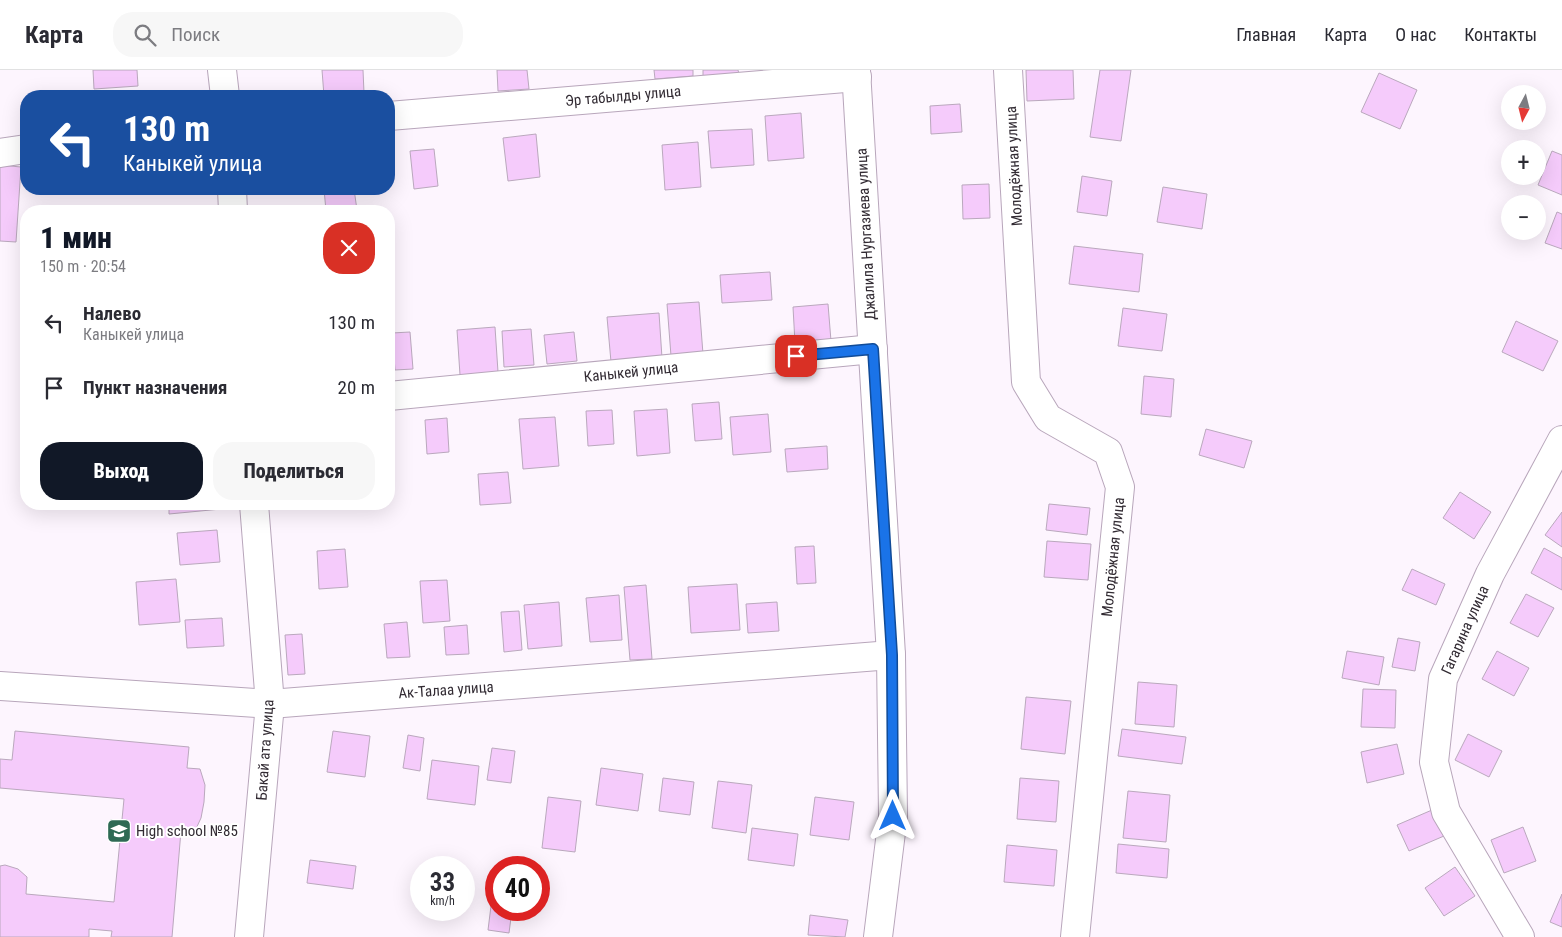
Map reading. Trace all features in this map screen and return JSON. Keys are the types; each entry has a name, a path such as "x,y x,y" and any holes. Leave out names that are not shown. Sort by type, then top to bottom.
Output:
{"street":[{"path":"222,70 224,90"},
{"name":"Молодёжная улица","path":"1008,70 1026,382 1048,418 1108,452 1120,487 1074,937"},
{"name":"Эр табылды улица","path":"395,115 857,73"},
{"name":"Джалила Нургазиева улица","path":"857,73 892,655 893,816 878,937"},
{"path":"0,153 20,150"},
{"name":"Каныкей улица","path":"395,395 873,349"},
{"name":"Гагарина улица","path":"1520,937 1446,812 1434,762 1443,679 1490,574 1562,440"},
{"name":"Бакай ата улица","path":"249,937 270,704 254,510"},
{"name":"Ак-Талаа улица","path":"0,686 270,704 892,655"}],"building":[{"path":"93,70 137,70 138,86 94,89"},
{"path":"322,70 363,70 364,90 324,90"},
{"path":"497,70 527,70 529,89 498,91"},
{"path":"654,70 693,70 693,76 655,79"},
{"path":"703,70 738,70 739,74 703,77"},
{"path":"1026,70 1073,70 1074,99 1027,101"},
{"path":"1100,70 1131,70 1121,141 1090,137"},
{"path":"1379,73 1417,90 1400,129 1361,112"},
{"path":"960,104 962,132 931,134 930,106"},
{"path":"801,113 804,158 768,161 765,116"},
{"path":"752,129 754,165 711,168 708,131"},
{"path":"536,134 540,177 508,181 503,138"},
{"path":"698,142 701,187 665,190 662,145"},
{"path":"434,149 438,186 414,189 410,151"},
{"path":"1552,151 1562,155 1562,195 1538,185 1546,185 1546,166"},
{"path":"0,165 20,167 16,242 0,241"},
{"path":"1082,176 1112,181 1107,216 1077,212"},
{"path":"989,184 990,218 963,219 962,185"},
{"path":"1163,187 1207,194 1202,229 1157,222"},
{"path":"325,195 355,195 356,205 325,205"},
{"path":"1557,212 1562,214 1562,249 1545,243"},
{"path":"1074,246 1143,254 1139,292 1069,284"},
{"path":"770,272 772,300 722,303 720,275"},
{"path":"699,302 703,354 671,356 667,304"},
{"path":"828,304 831,341 795,343 793,307"},
{"path":"1123,308 1167,314 1162,351 1118,346"},
{"path":"659,313 662,358 611,362 607,317"},
{"path":"1516,321 1558,341 1543,371 1502,352"},
{"path":"495,327 498,372 460,375 457,330"},
{"path":"531,329 534,365 504,367 502,331"},
{"path":"410,332 413,369 395,370 395,333"},
{"path":"574,332 577,361 547,364 544,335"},
{"path":"1144,376 1174,379 1171,417 1141,414"},
{"path":"719,402 722,439 695,441 692,404"},
{"path":"667,409 670,453 637,456 634,411"},
{"path":"612,410 614,444 588,446 586,411"},
{"path":"768,414 771,452 733,455 730,417"},
{"path":"555,417 559,466 523,469 519,419"},
{"path":"447,418 449,452 427,454 425,420"},
{"path":"1206,429 1252,441 1244,468 1199,455"},
{"path":"827,446 828,469 787,472 785,449"},
{"path":"508,472 511,503 480,505 478,474"},
{"path":"1460,492 1491,512 1474,539 1443,518"},
{"path":"1049,504 1090,508 1087,535 1046,530"},
{"path":"169,510 211,510 169,514"},
{"path":"1562,512 1562,547 1545,535"},
{"path":"217,530 220,562 180,565 177,533"},
{"path":"1047,541 1091,544 1088,580 1044,577"},
{"path":"814,546 816,583 797,584 795,547"},
{"path":"1544,548 1562,558 1562,590 1531,573"},
{"path":"345,549 348,587 319,589 317,551"},
{"path":"1412,569 1445,584 1436,605 1402,590"},
{"path":"176,579 180,622 139,625 136,582"},
{"path":"447,580 450,621 423,623 420,581"},
{"path":"737,584 740,630 691,633 688,587"},
{"path":"646,585 652,659 630,660 624,587"},
{"path":"1526,594 1554,608 1538,637 1510,623"},
{"path":"619,595 622,640 590,642 586,598"},
{"path":"559,602 562,646 528,649 524,605"},
{"path":"777,602 779,631 748,633 746,604"},
{"path":"519,611 522,650 504,652 501,612"},
{"path":"222,618 224,646 187,648 185,620"},
{"path":"407,622 410,657 387,658 384,624"},
{"path":"467,625 469,654 446,655 444,627"},
{"path":"302,634 305,674 288,675 285,635"},
{"path":"1398,638 1420,642 1415,671 1392,667"},
{"path":"1347,651 1384,657 1379,685 1342,678"},
{"path":"1497,651 1529,668 1514,696 1482,679"},
{"path":"1138,682 1177,685 1174,727 1135,724"},
{"path":"1363,689 1396,690 1395,728 1361,727"},
{"path":"1026,697 1071,701 1065,754 1021,749"},
{"path":"1122,729 1186,737 1182,764 1118,756"},
{"path":"15,731 189,747 187,768 200,769 205,785 204,802 201,818 194,833 181,831 172,937 111,937 112,931 89,929 89,937 0,937 0,866 5,865 18,869 27,877 26,894 114,902 124,799 0,788 0,759 12,760"},
{"path":"333,731 370,736 365,777 327,772"},
{"path":"1468,734 1502,751 1489,777 1455,760"},
{"path":"408,735 424,738 420,771 403,768"},
{"path":"1397,744 1404,774 1367,783 1361,752"},
{"path":"492,748 515,751 511,783 487,780"},
{"path":"432,760 479,766 475,805 427,799"},
{"path":"601,768 643,774 638,811 596,805"},
{"path":"663,778 694,782 690,815 659,811"},
{"path":"1020,778 1059,781 1056,822 1017,819"},
{"path":"718,781 752,785 746,833 712,828"},
{"path":"1128,791 1170,795 1166,842 1123,838"},
{"path":"548,797 581,801 575,852 542,848"},
{"path":"815,797 854,802 849,840 810,835"},
{"path":"1432,810 1444,836 1409,851 1397,825"},
{"path":"1523,827 1536,861 1504,873 1491,840"},
{"path":"752,828 798,834 794,866 748,860"},
{"path":"1118,844 1169,849 1167,878 1116,873"},
{"path":"1007,845 1057,850 1054,886 1004,882"},
{"path":"310,860 356,866 353,889 307,883"},
{"path":"1455,867 1475,896 1444,916 1425,888"},
{"path":"1562,894 1562,927 1550,922"},
{"path":"810,915 848,920 845,937 808,935"},
{"path":"489,921 511,921 509,933 488,930"}],"place":[{"name":"High school №85","path":"119,831"}],"route":[{"path":"796,356 873,349 892,655 893,816"}]}
